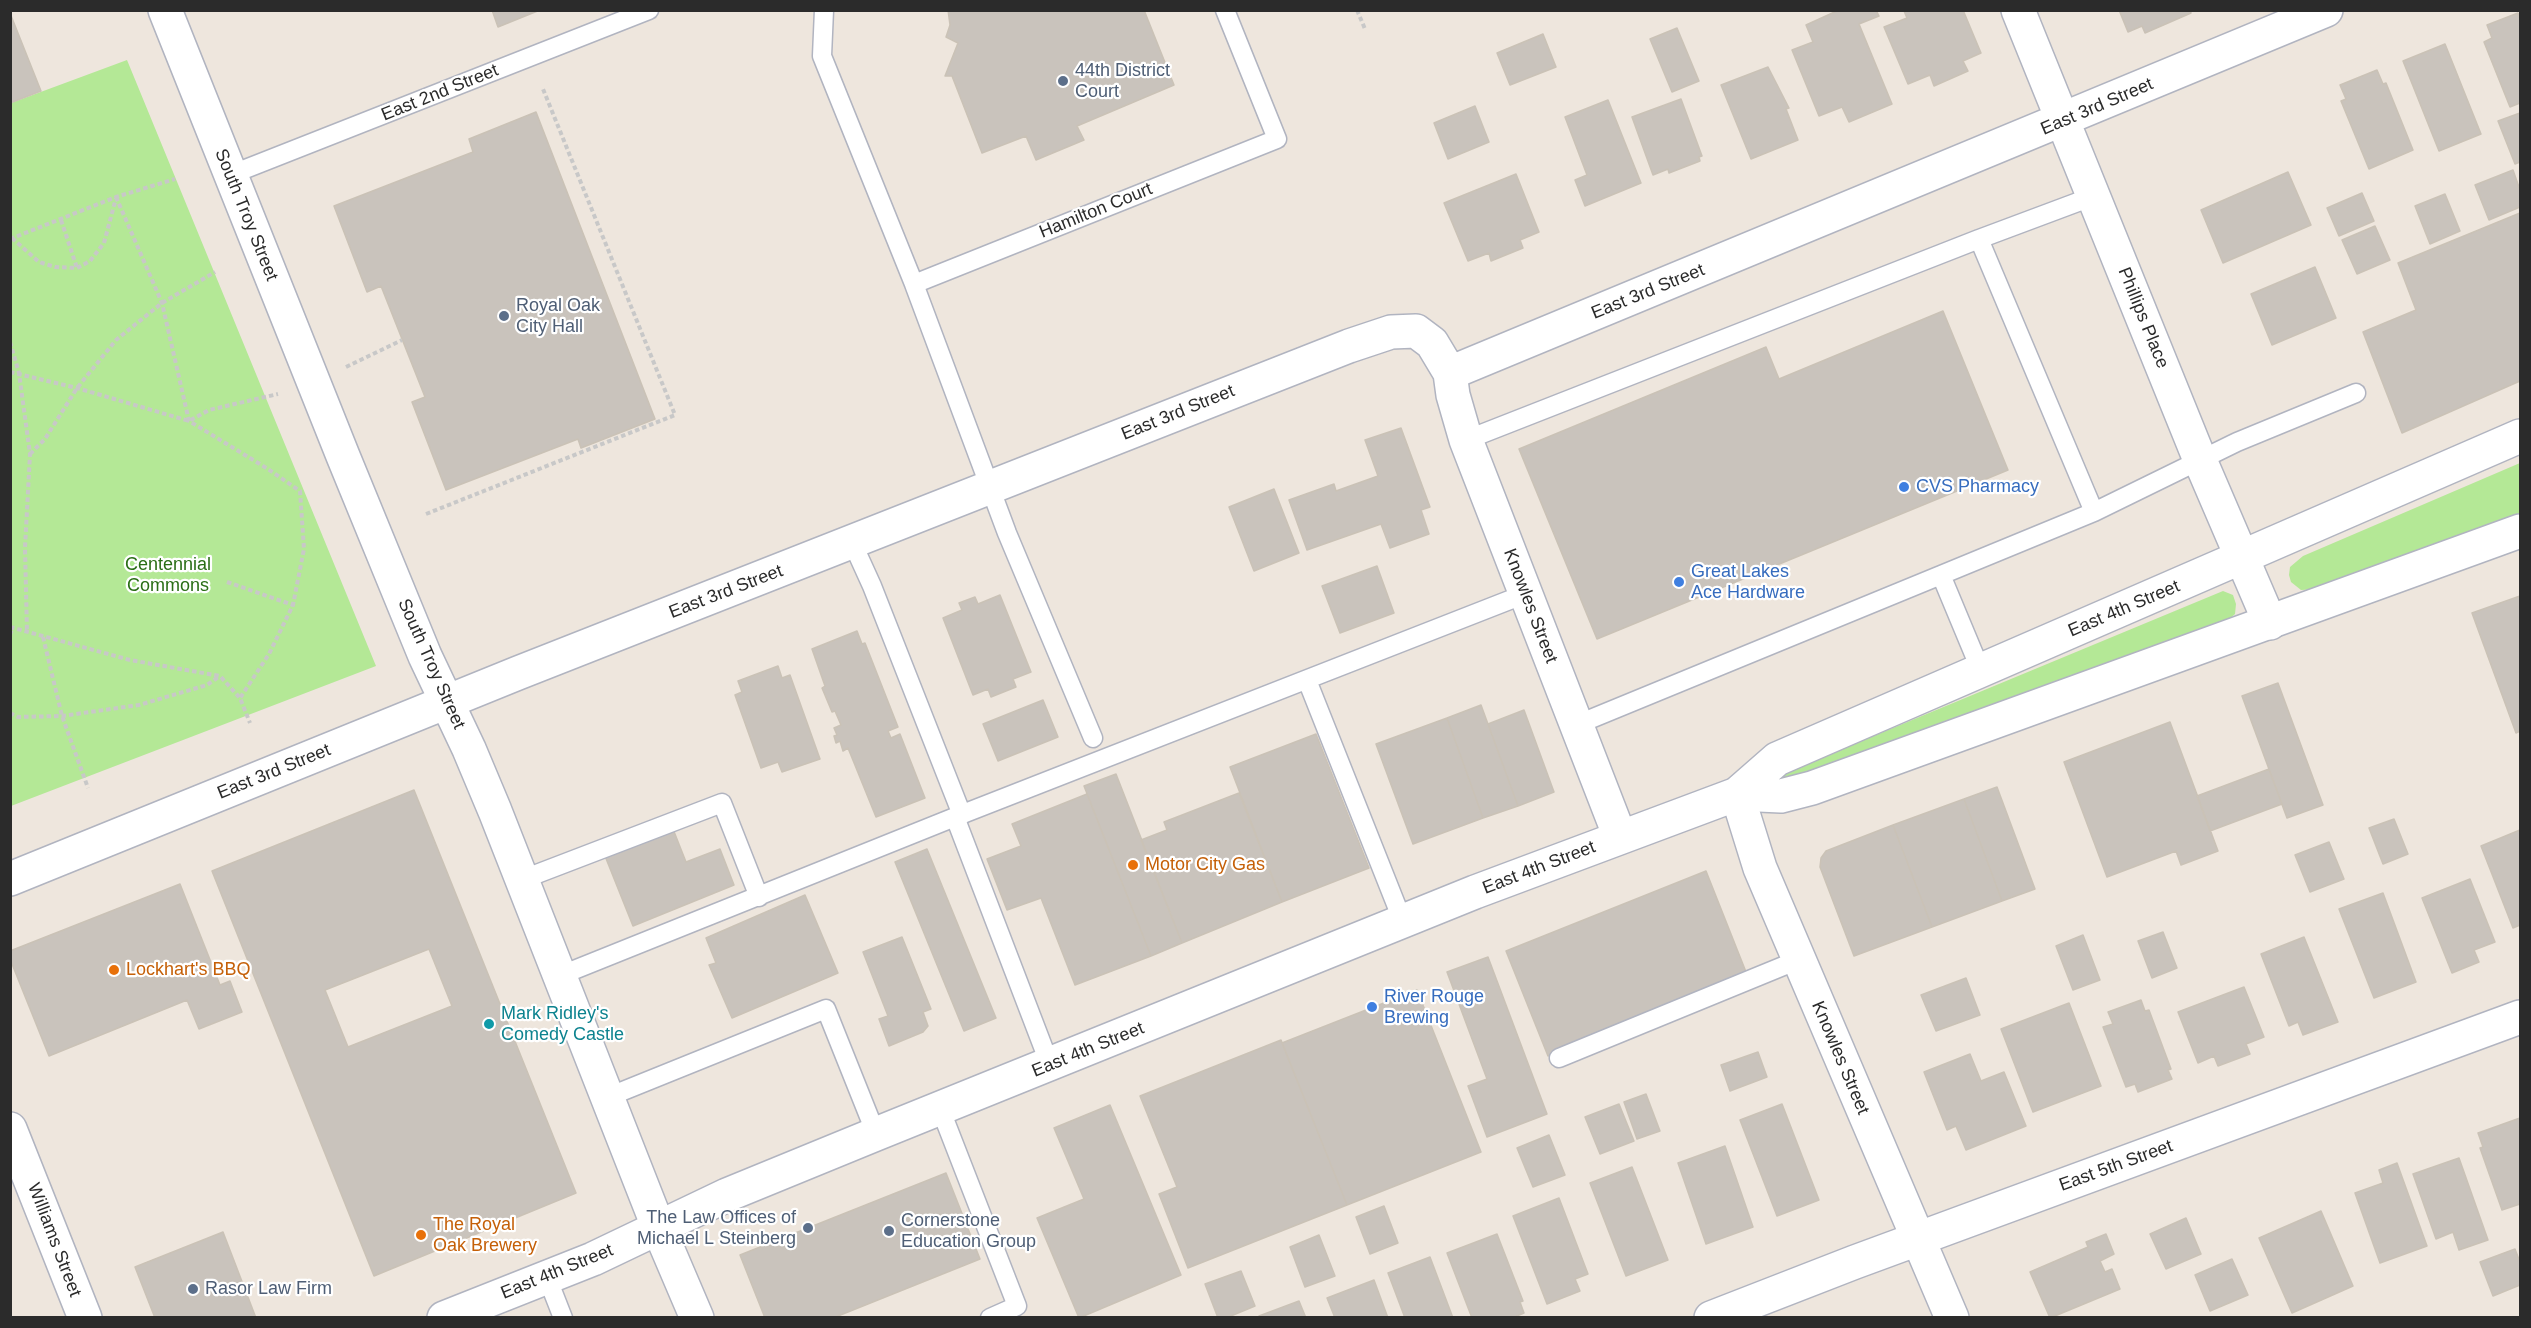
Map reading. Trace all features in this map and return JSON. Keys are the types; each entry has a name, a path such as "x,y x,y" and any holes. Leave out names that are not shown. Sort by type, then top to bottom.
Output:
{"street":[{"name":"South Troy Street","path":"165,10 356,488 425,656 469,749 659,1229 697,1317"},
{"name":"Phillips Place","path":"2018,10 2200,460 2270,623"},
{"name":"East 3rd Street","path":"10,879 447,702 1348,346 1392,332 1416,331 1432,343 1450,373 2063,121 2326,10"},
{"name":"Knowles Street","path":"1450,373 1453,394 1466,440 1620,837"},
{"name":"East 4th Street","path":"444,1317 547,1277 659,1229 727,1195 940,1108 1403,922 1737,794 1778,759 2520,436"},
{"name":"East 4th Street","path":"1737,794 1781,796 1812,788 2520,531"},
{"name":"Knowles Street","path":"1737,794 1760,868 1952,1317"},
{"name":"East 5th Street","path":"1711,1317 2520,1017"},
{"name":"Williams Street","path":"10,1129 85,1317"}],"lane":[{"name":"East 2nd Street","path":"230,175 649,10"},
{"path":"824,10 822,56 914,284 992,488 1006,533 1093,738"},
{"name":"Hamilton Court","path":"914,284 1277,139 1225,10"},
{"path":"1466,440 2094,196"},
{"path":"1979,239 2094,512"},
{"path":"1576,725 2094,512 2237,442 2356,393"},
{"path":"852,542 872,586 1050,1065"},
{"path":"1941,575 1981,670"},
{"path":"559,976 958,816 1525,594"},
{"path":"1307,680 1403,922"},
{"path":"521,880 722,803 759,897"},
{"path":"1559,1058 1798,960"},
{"path":"608,1097 826,1009 876,1134"},
{"path":"940,1108 1017,1306 990,1317"},
{"path":"547,1277 563,1317"}],"path":[{"path":"1357,10 1365,29"},
{"path":"426,514 675,415 543,89"},
{"path":"11,239 116,197 175,179"},
{"path":"11,239 39,262 54,267 77,268 90,261 104,243 116,197"},
{"path":"116,197 162,303 189,421"},
{"path":"62,220 77,268"},
{"path":"30,453 45,439 78,388 116,340 162,303 214,272"},
{"path":"339,369 402,340"},
{"path":"10,342 19,373 30,453 26,548 27,632"},
{"path":"10,372 78,388 189,421 300,491 304,549 293,605 269,654 240,698"},
{"path":"189,421 209,410 265,399 285,392"},
{"path":"226,582 293,605"},
{"path":"10,635 11,628 130,660 220,675 240,698 250,723"},
{"path":"43,637 62,716 88,788"},
{"path":"10,713 18,717 62,716 139,705 207,684 220,675"}],"green space":[{"name":"Centennial Commons","path":"127,60 376,666 11,806 11,103"},
{"path":"2520,463 2520,513 2318,589 2301,590 2291,582 2290,567 2303,556"},
{"path":"2223,591 2233,595 2236,604 2235,614 2227,621 1787,784 1782,774"}],"building":[{"path":"492,10 540,10 498,27"},
{"name":"44th District Court","path":"948,10 1144,10 1174,85 1077,126 1084,140 1036,160 1026,136 982,153 952,76 945,76 958,43 946,37 950,25"},
{"path":"1839,10 1876,10 1879,16 1859,24 1892,104 1849,122 1842,107 1819,116 1792,50 1813,42 1806,25"},
{"path":"1963,10 1981,53 1963,61 1968,71 1934,86 1930,75 1908,84 1884,27 1907,18 1904,11"},
{"path":"2119,10 2190,10 2191,13 2145,33 2142,26 2128,32"},
{"path":"10,13 41,91 10,103"},
{"path":"2518,13 2520,19 2520,103 2510,107 2484,42 2492,38 2487,25"},
{"path":"1677,28 1699,81 1672,92 1650,39"},
{"path":"1543,34 1556,67 1510,85 1497,53"},
{"path":"2445,44 2481,134 2439,151 2403,61"},
{"path":"1768,67 1789,108 1786,109 1798,140 1751,159 1721,85"},
{"path":"2377,70 2383,84 2386,83 2413,150 2369,169 2341,101 2346,99 2340,85"},
{"path":"1681,99 1702,156 1699,157 1700,161 1669,173 1668,169 1653,175 1632,117"},
{"path":"1608,100 1641,183 1585,206 1575,180 1587,175 1565,117"},
{"path":"1475,106 1489,142 1448,159 1434,123"},
{"name":"Royal Oak City Hall","path":"536,112 655,419 581,448 578,439 446,490 412,402 425,397 381,286 367,292 334,206 473,152 469,139"},
{"path":"2520,113 2520,162 2515,164 2498,121"},
{"path":"2513,170 2520,190 2520,207 2489,220 2475,185"},
{"path":"2288,172 2311,225 2223,263 2201,210"},
{"path":"1516,174 1539,232 1520,240 1523,248 1491,261 1489,253 1468,261 1444,203"},
{"path":"2362,193 2374,221 2339,236 2327,208"},
{"path":"2445,194 2460,231 2430,244 2415,206"},
{"path":"2520,213 2520,381 2402,433 2363,332 2416,310 2398,263"},
{"path":"2375,226 2390,260 2357,274 2342,240"},
{"path":"2315,267 2336,318 2272,345 2251,294"},
{"path":"1943,311 2008,470 1597,639 1519,449 1766,347 1779,379"},
{"path":"1401,428 1430,507 1421,510 1429,534 1390,548 1381,524 1307,550 1289,500 1334,484 1336,491 1378,476 1365,440"},
{"path":"1274,489 1299,553 1254,571 1229,507"},
{"path":"1377,566 1394,613 1340,633 1322,586"},
{"path":"1000,595 1031,672 1013,679 1016,687 991,697 988,689 973,695 943,618 962,610 959,603 975,597 978,604"},
{"path":"2520,596 2520,731 2516,733 2472,613"},
{"path":"857,631 862,644 865,643 898,727 888,731 891,738 900,734 925,798 876,817 848,748 843,751 840,741 836,743 834,736 837,735 834,728 841,725 835,711 832,712 822,688 825,686 812,649"},
{"path":"778,666 782,678 790,675 820,759 782,772 778,762 761,768 735,695 742,692 738,681"},
{"path":"2278,683 2323,805 2287,818 2242,696"},
{"path":"1043,700 1058,737 998,761 983,724"},
{"path":"1481,705 1518,806 1483,818 1447,718"},
{"path":"1524,710 1554,792 1518,806 1488,724"},
{"path":"1447,718 1483,818 1413,844 1376,744"},
{"path":"2170,722 2218,851 2181,865 2176,851 2107,877 2064,762"},
{"path":"1316,734 1369,868 1282,902 1230,767"},
{"path":"2269,769 2282,804 2210,831 2197,796"},
{"path":"1116,774 1182,943 1151,956 1084,786"},
{"path":"1997,787 2035,889 2002,901 1964,799"},
{"path":"414,790 576,1193 374,1276 212,871","holes":["429,949 452,1006 348,1047 325,990"]},
{"path":"1239,793 1282,902 1182,943 1141,840 1167,830 1164,822"},
{"path":"1087,794 1151,956 1075,985 1041,898 1007,910 987,859 1021,846 1012,824"},
{"path":"1964,799 2002,901 1932,927 1893,825"},
{"path":"2394,819 2408,854 2383,864 2369,828"},
{"path":"1893,825 1932,927 1854,956 1820,867 1821,858 1826,851"},
{"path":"673,829 686,862 720,849 734,885 633,926 605,856"},
{"path":"2520,830 2520,925 2513,928 2481,846"},
{"path":"2329,842 2344,879 2310,892 2295,855"},
{"path":"927,849 996,1018 964,1031 895,862"},
{"path":"1706,871 1748,977 1548,1056 1506,951"},
{"path":"2470,879 2495,942 2474,950 2479,962 2452,973 2422,898"},
{"name":"Lockhart's BBQ","path":"180,884 220,985 230,981 242,1012 199,1029 187,1000 49,1056 10,959 10,951"},
{"path":"2383,893 2416,982 2374,998 2339,909"},
{"path":"805,895 838,973 732,1018 709,965 716,963 706,938"},
{"path":"2163,932 2177,968 2152,978 2138,941"},
{"path":"2083,935 2100,980 2073,990 2056,946"},
{"path":"902,937 931,1009 923,1012 928,1026 923,1032 889,1046 879,1019 888,1016 863,952"},
{"path":"2304,937 2338,1022 2303,1035 2298,1022 2289,1026 2261,954"},
{"path":"1488,957 1547,1114 1487,1137 1468,1086 1487,1079 1447,972"},
{"path":"1966,978 1980,1015 1936,1031 1921,995"},
{"path":"2244,987 2264,1037 2246,1044 2250,1054 2218,1066 2214,1056 2198,1063 2178,1012"},
{"path":"1417,990 1481,1152 1347,1205 1282,1043"},
{"path":"2141,1000 2145,1011 2149,1010 2171,1069 2168,1070 2172,1079 2138,1092 2135,1084 2126,1087 2103,1027 2113,1024 2108,1012"},
{"path":"2069,1003 2101,1086 2033,1112 2001,1029"},
{"path":"1281,1040 1347,1205 1188,1268 1159,1194 1177,1187 1140,1096"},
{"path":"1758,1052 1767,1077 1730,1091 1721,1065"},
{"path":"1970,1054 1981,1081 2004,1072 2026,1126 1966,1150 1956,1126 1947,1130 1924,1072"},
{"path":"1646,1094 1660,1131 1637,1139 1624,1102"},
{"path":"1619,1104 1634,1141 1600,1154 1585,1117"},
{"path":"1782,1104 1819,1200 1777,1216 1740,1120"},
{"path":"1110,1105 1181,1275 1079,1318 1037,1218 1084,1199 1054,1128"},
{"path":"2520,1118 2520,1204 2502,1210 2480,1148 2483,1147 2478,1133"},
{"path":"1549,1135 1565,1175 1533,1187 1517,1148"},
{"path":"1725,1146 1753,1227 1706,1244 1678,1163"},
{"path":"2459,1158 2488,1240 2459,1250 2453,1232 2436,1239 2413,1174"},
{"path":"2397,1163 2427,1246 2380,1263 2355,1193 2383,1183 2379,1170"},
{"path":"1632,1167 1668,1260 1626,1276 1590,1183"},
{"path":"946,1173 980,1259 833,1318 765,1318 740,1255"},
{"path":"1559,1198 1588,1274 1575,1279 1580,1291 1547,1304 1513,1216"},
{"path":"1384,1206 1398,1243 1370,1254 1356,1217"},
{"path":"2321,1211 2353,1286 2292,1313 2259,1238"},
{"path":"2186,1218 2201,1254 2166,1269 2150,1234"},
{"path":"223,1232 256,1318 155,1318 135,1267"},
{"path":"1497,1234 1523,1301 1520,1302 1524,1313 1512,1318 1472,1318 1447,1253"},
{"path":"2106,1234 2114,1254 2100,1261 2105,1272 2112,1269 2120,1289 2050,1318 2030,1272 2088,1247 2086,1242"},
{"path":"1319,1235 1335,1276 1305,1287 1290,1247"},
{"path":"2515,1249 2520,1262 2520,1285 2493,1296 2480,1262"},
{"path":"1430,1257 1453,1318 1405,1318 1388,1273"},
{"path":"2232,1259 2248,1295 2210,1311 2195,1275"},
{"path":"1241,1271 1255,1306 1226,1318 1218,1318 1205,1284"},
{"path":"1374,1280 1388,1318 1335,1318 1327,1298"},
{"path":"1299,1301 1306,1318 1260,1318 1259,1316"}],"place":[{"name":"44th District Court","path":"1063,81"},
{"name":"Royal Oak City Hall","path":"504,316"},
{"name":"CVS Pharmacy","path":"1904,487"},
{"name":"Great Lakes Ace Hardware","path":"1679,582"},
{"name":"Motor City Gas","path":"1133,865"},
{"name":"Lockhart's BBQ","path":"114,970"},
{"name":"River Rouge Brewing","path":"1372,1007"},
{"name":"Mark Ridley's Comedy Castle","path":"489,1024"},
{"name":"The Law Offices of Michael L Steinberg","path":"808,1228"},
{"name":"Cornerstone Education Group","path":"889,1231"},
{"name":"The Royal Oak Brewery","path":"421,1235"},
{"name":"Rasor Law Firm","path":"193,1289"}]}
